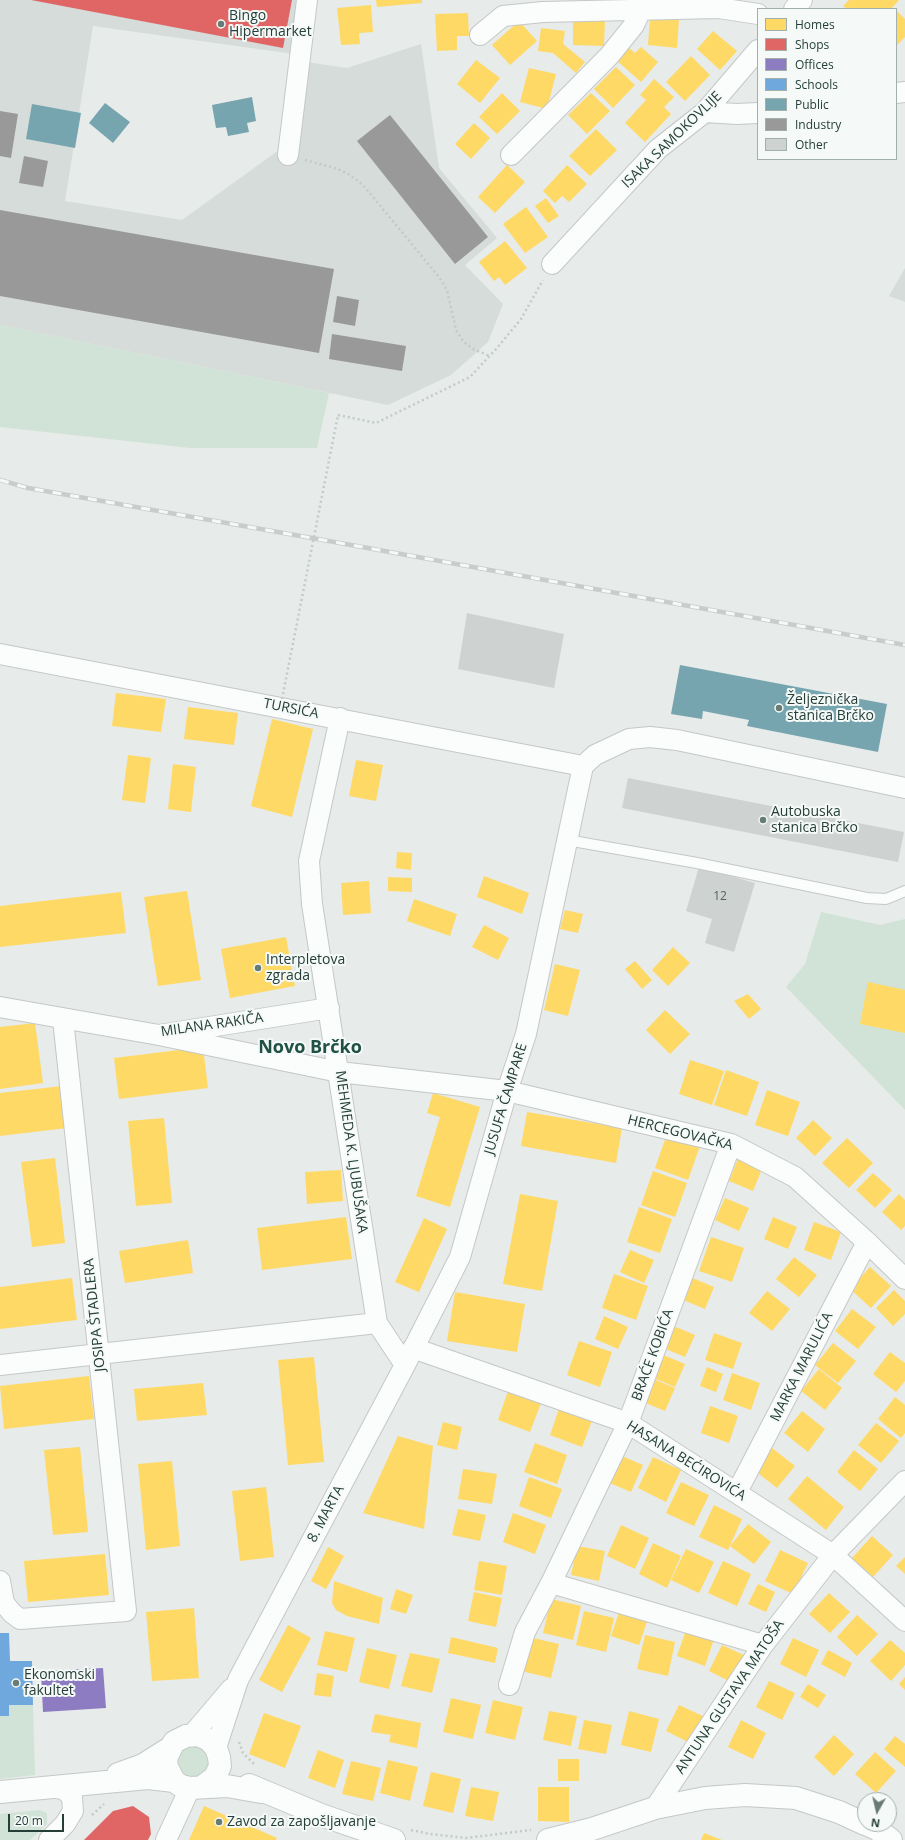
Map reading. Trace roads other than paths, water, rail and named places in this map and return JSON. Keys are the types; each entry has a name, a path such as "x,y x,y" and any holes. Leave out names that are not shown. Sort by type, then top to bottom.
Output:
{"main road":[{"path":"96,1782 143,1764 170,1748 180,1738 192,1735 204,1737 232,1776 261,1792 321,1816 399,1834"},
{"path":"170,1748 166,1765 169,1773 188,1785 215,1777 218,1757"},
{"path":"0,1792 46,1786 148,1778 188,1785 227,1786 261,1792"},
{"path":"541,1835 592,1829 655,1808 705,1798 771,1795 796,1798 839,1812 857,1820"},
{"path":"881,1832 891,1840"}],"street":[{"path":"288,155 307,0"},
{"path":"795,8 802,0"},
{"path":"480,35 503,16 543,12 719,8 757,14"},
{"path":"511,155 609,56 634,26 641,10"},
{"name":"ISAKA SAMOKOVLIJE","path":"552,264 658,149 705,112 757,51"},
{"path":"705,112 737,114 757,113"},
{"name":"TURSIĆA","path":"0,654 340,718 583,766"},
{"name":"MEHMEDA K. LJUBUŠAKA","path":"340,718 309,861 312,904 330,1008 376,1323 409,1356"},
{"path":"583,766 595,755 628,739 650,737 677,740 905,788"},
{"name":"JUSUFA ČAMPARE","path":"409,1356 460,1257 526,1034 583,766"},
{"name":"MILANA RAKIČA","path":"0,1007 160,1035 330,1008"},
{"name":"JOSIPA ŠTADLERA","path":"0,1581 4,1603 12,1613 20,1619 126,1611 100,1355 63,1019"},
{"name":"HERCEGOVAČKA","path":"160,1035 339,1072 508,1091 732,1144 795,1177 867,1242 905,1279"},
{"name":"BRAĆE KOBIĆA","path":"509,1685 525,1632 551,1583 628,1423 732,1144"},
{"name":"MARKA MARULIĆA","path":"737,1492 867,1242"},
{"path":"0,1365 376,1323"},
{"name":"HASANA BEĆIROVIĆA","path":"409,1356 628,1423 833,1555 905,1621"},
{"name":"8. MARTA","path":"238,1680 409,1356"},
{"name":"ANTUNA GUSTAVA MATOŠA","path":"655,1808 763,1645 833,1555 905,1481"},
{"path":"551,1583 763,1645"},
{"path":"192,1735 238,1680"},
{"path":"218,1757 238,1680"},
{"path":"166,1840 188,1785"},
{"path":"46,1786 64,1790 72,1797 73,1804 73,1811 65,1824 49,1840"}],"lane":[{"path":"567,840 697,863 867,898 886,899 905,891"}],"railway":[{"path":"0,480 28,488 905,645"}],"place":[{"name":"Bingo Hipermarket","path":"221,24"},
{"name":"Željeznička stanica Brčko","path":"779,708"},
{"name":"Autobuska stanica Brčko","path":"763,820"},
{"name":"Interpletova zgrada","path":"258,968"},
{"name":"Ekonomski fakultet","path":"16,1683"},
{"name":"Zavod za zapošljavanje","path":"219,1822"}],"district":[{"name":"Novo Brčko","path":"310,1048"}]}
